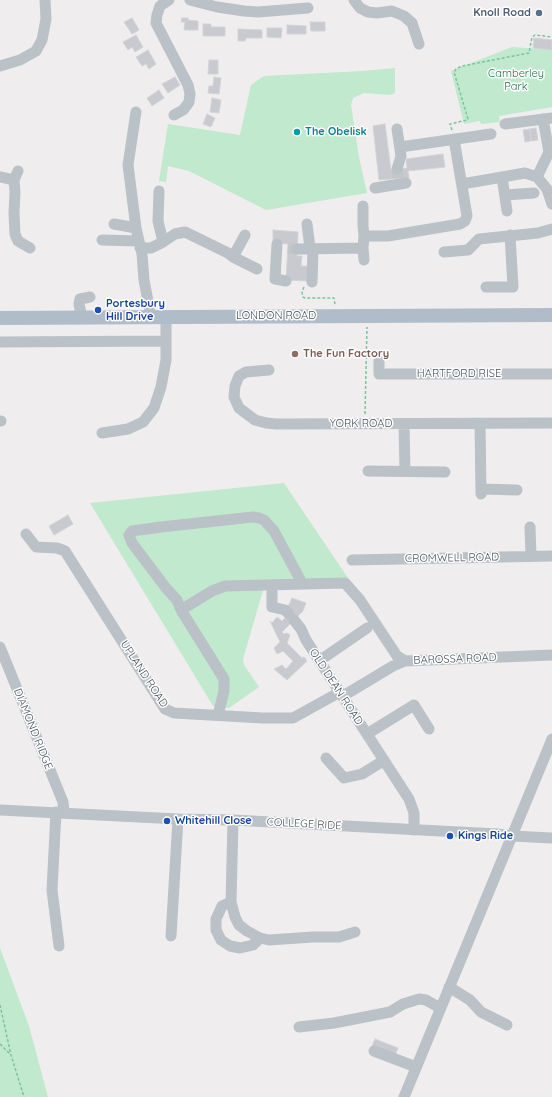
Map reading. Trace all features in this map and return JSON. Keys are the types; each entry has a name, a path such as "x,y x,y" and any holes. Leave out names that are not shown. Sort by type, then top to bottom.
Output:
{"main road":[{"name":"LONDON ROAD","path":"0,318 552,315"}],"street":[{"path":"0,66 20,60 36,51 42,40 46,19 45,0"},
{"path":"169,0 160,6 156,23 188,85 190,94 187,106 183,110 174,114"},
{"path":"190,0 212,6 258,12 272,5 308,8"},
{"path":"354,0 360,8 368,12 377,13 392,11 404,16 412,23 419,44"},
{"path":"136,112 128,165 136,228 151,317"},
{"path":"505,124 548,118 549,163 537,176"},
{"path":"376,188 400,178 400,147 397,129"},
{"path":"400,147 491,134"},
{"path":"364,236 388,236 460,224 465,221 467,216 454,139"},
{"path":"462,184 526,173 537,176 547,188 552,204"},
{"path":"0,177 16,176 14,213 15,234 18,241 30,248"},
{"path":"502,177 507,211"},
{"path":"159,191 158,221 163,242"},
{"path":"505,195 534,193"},
{"path":"295,248 363,254 363,206"},
{"path":"114,224 136,228"},
{"path":"286,281 275,279 295,248 307,224"},
{"path":"444,252 468,250 480,238 538,233 552,229"},
{"path":"102,240 139,244 151,248 175,234 185,232 257,269"},
{"path":"233,257 246,235"},
{"path":"486,287 513,287 510,235"},
{"path":"295,248 312,282"},
{"path":"82,318 79,304 80,299 90,297"},
{"path":"102,433 128,429 143,422 154,408 166,360 166,317"},
{"path":"0,342 166,341"},
{"name":"HARTFORD RISE","path":"379,362 379,374 552,374"},
{"name":"YORK ROAD","path":"269,370 246,372 240,376 235,386 234,397 239,408 255,420 276,424 552,424"},
{"path":"404,424 405,471"},
{"path":"480,424 481,491 517,490"},
{"path":"368,471 445,472"},
{"path":"218,715 224,691 224,679 177,600 132,543 129,535 132,531 161,527 253,517 260,518 274,530 302,583"},
{"path":"530,527 531,556"},
{"name":"UPLAND ROAD","path":"26,534 38,551 57,548 65,551 165,709 174,712 293,718 341,694"},
{"name":"CROMWELL ROAD","path":"352,560 552,556"},
{"path":"182,610 212,591 225,586 345,583 360,600 397,656 405,661"},
{"name":"OLD DEAN ROAD","path":"272,591 272,607 285,610 302,629 306,640 319,661 409,799 414,813 414,830"},
{"path":"319,661 367,628"},
{"name":"DIAMOND RIDGE","path":"0,647 63,802 60,812 52,890 59,946"},
{"name":"BAROSSA ROAD","path":"341,694 405,661 552,655"},
{"name":"OLD DEAN ROAD","path":"367,734 414,705 429,729"},
{"path":"404,1097 552,739"},
{"path":"326,758 344,778 362,774 383,761"},
{"name":"COLLEGE RIDE","path":"0,810 178,819 233,820 552,838"},
{"path":"171,936 178,819"},
{"path":"233,820 231,902 239,925 246,931 260,938 269,940 339,937 355,932"},
{"path":"231,902 222,906 216,920 216,930 221,940 230,946 240,948 253,944 260,938"},
{"path":"449,987 470,1000 481,1012 507,1025"},
{"path":"299,1027 334,1023 390,1012 403,1004 419,999 426,1000 440,1008"},
{"path":"374,1051 416,1067"}],"path":[{"path":"454,139 450,124 467,120 468,118 454,72 456,69 462,66 529,53 532,37 535,35 552,37"},
{"path":"312,282 306,284 302,292 303,297 309,299 334,298 336,309"},
{"path":"365,424 367,316"},
{"path":"0,1005 11,1055 24,1097"},
{"path":"0,1044 11,1055"}],"green space":[{"name":"Camberley Park","path":"512,47 552,50 552,107 499,116 500,122 481,124 480,121 464,124 451,71"},
{"path":"395,68 395,93 390,95 364,93 353,98 351,105 359,157 367,193 266,210 189,171 168,166 166,182 159,181 168,124 240,135 251,85 264,76"},
{"path":"284,483 352,584 264,587 243,659 244,665 259,687 229,708 213,706 90,503"},
{"path":"0,948 29,1026 48,1097 0,1097"}],"building":[{"path":"132,18 139,30 132,34 124,22"},
{"path":"182,18 198,21 198,30 184,30 185,22 181,22"},
{"path":"310,22 325,22 325,31 311,31"},
{"path":"203,24 211,24 211,27 225,27 225,36 203,36"},
{"path":"287,25 306,26 306,34 287,34"},
{"path":"267,28 282,28 281,38 267,37"},
{"path":"238,29 262,30 262,38 246,38 245,41 238,41"},
{"path":"136,35 143,47 135,52 132,47 128,50 123,42"},
{"path":"534,38 552,40 552,50 533,48"},
{"path":"148,50 156,64 149,69 146,64 142,66 136,57"},
{"path":"209,60 218,60 218,74 208,74"},
{"path":"175,77 180,85 168,93 162,84"},
{"path":"214,77 221,78 219,94 208,93 209,86 213,86"},
{"path":"159,90 164,98 152,106 147,98"},
{"path":"212,98 221,100 219,113 210,112"},
{"path":"207,114 215,118 211,127 203,124"},
{"path":"385,124 391,170 407,168 406,159 443,154 445,167 408,171 409,178 379,180 373,126"},
{"name":"The Obelisk","path":"299,128 301,135 295,136 293,130"},
{"path":"536,128 538,140 531,141 530,129"},
{"path":"530,129 531,141 525,142 523,130"},
{"path":"273,230 298,232 297,256 302,256 301,266 308,266 307,281 286,280 288,244 273,243"},
{"path":"68,515 73,524 54,535 49,526"},
{"path":"292,598 306,603 303,611 282,632 290,635 287,643 307,661 287,680 274,669 282,665 286,669 293,661 283,651 277,654 274,648 280,642 270,621 272,623 277,617 282,621 292,611 287,609"},
{"path":"375,1039 398,1048 395,1056 372,1046"}],"tunnel":[{"path":"397,169 398,178"},
{"path":"288,248 297,249"}],"place":[{"name":"Knoll Road","path":"539,13"},
{"name":"The Obelisk","path":"297,132"},
{"name":"Portesbury Hill Drive","path":"98,310"},
{"name":"The Fun Factory","path":"295,354"},
{"name":"Whitehill Close","path":"167,821"},
{"name":"Kings Ride","path":"450,836"}]}
